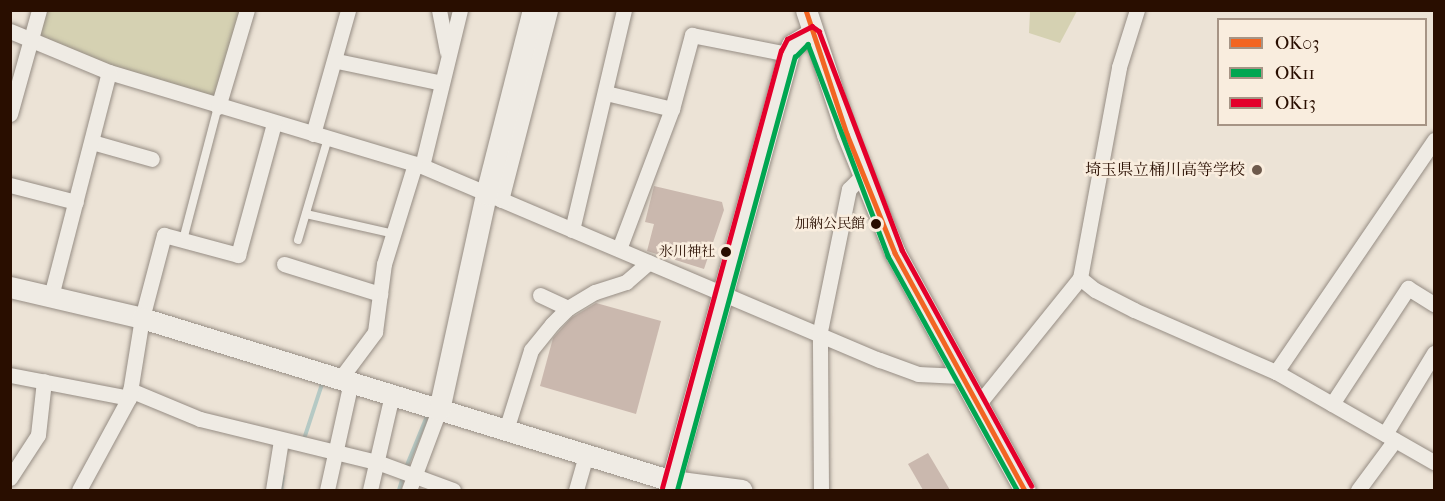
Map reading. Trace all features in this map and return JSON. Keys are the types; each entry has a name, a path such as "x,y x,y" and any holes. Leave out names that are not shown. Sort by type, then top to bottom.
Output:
{"street":[{"path":"10,114 39,10"},
{"path":"218,107 247,10"},
{"path":"321,136 348,10"},
{"path":"440,10 448,57"},
{"path":"327,490 336,454 345,381 375,332 384,264 418,165 460,10"},
{"path":"494,197 533,10"},
{"path":"409,490 439,410 494,197 550,10"},
{"path":"572,230 624,10"},
{"path":"806,10 862,176 895,253 976,407 1025,490"},
{"path":"976,407 1080,278 1119,68 1137,10"},
{"path":"10,31 32,38 109,72 218,107 418,165 820,331 918,374 960,376"},
{"path":"670,486 788,54 792,45 812,33"},
{"path":"619,249 672,109 692,35 788,54"},
{"path":"337,61 442,83"},
{"path":"51,296 109,72"},
{"path":"606,93 672,109"},
{"path":"79,490 129,394 142,318 164,235 238,255 274,123"},
{"path":"1276,372 1434,140"},
{"path":"92,142 152,159"},
{"path":"821,490 820,331 849,189 862,176"},
{"path":"10,185 76,202"},
{"path":"506,430 531,350 568,308 595,292 626,282 649,262"},
{"path":"284,264 380,294"},
{"path":"1080,278 1095,290 1134,310 1276,372 1434,462"},
{"path":"10,287 142,318 586,455 670,486 741,490"},
{"path":"1332,404 1408,288 1434,304"},
{"path":"540,295 568,308"},
{"path":"1358,490 1390,437 1434,353"},
{"path":"10,375 129,394 200,419 376,462 453,490"},
{"path":"10,478 38,435 45,381"},
{"path":"370,490 392,395"},
{"path":"273,490 281,440"},
{"path":"576,490 586,455"}],"lane":[{"path":"183,240 218,107"},
{"path":"298,240 306,214 321,136"},
{"path":"306,214 394,234"}],"shaded area":[{"path":"1030,10 1077,11 1060,43 1029,33"},
{"path":"39,11 248,11 218,107 32,38"}],"building":[{"path":"654,186 722,202 724,210 704,269 647,251 654,224 645,222"},
{"path":"596,303 661,321 636,414 540,386 553,338 571,318"},
{"path":"928,453 950,490 923,490 908,464"}],"waterway":[{"path":"304,439 323,381"},
{"path":"405,470 428,414"},
{"path":"281,490 283,476"},
{"path":"399,490 403,477"}],"transit line":[{"name":"OK03","path":"806,10 847,134 895,253 1025,490"},
{"name":"OK13","path":"662,488 781,51 787,39 812,26 819,31 902,250 1032,486"},
{"name":"OK11","path":"677,490 795,57 808,44 888,256 1017,490"}],"place":[{"name":"埼玉県立桶川高等学校","path":"1257,170"},
{"name":"加納公民館","path":"876,224"},
{"name":"氷川神社","path":"726,252"}]}
